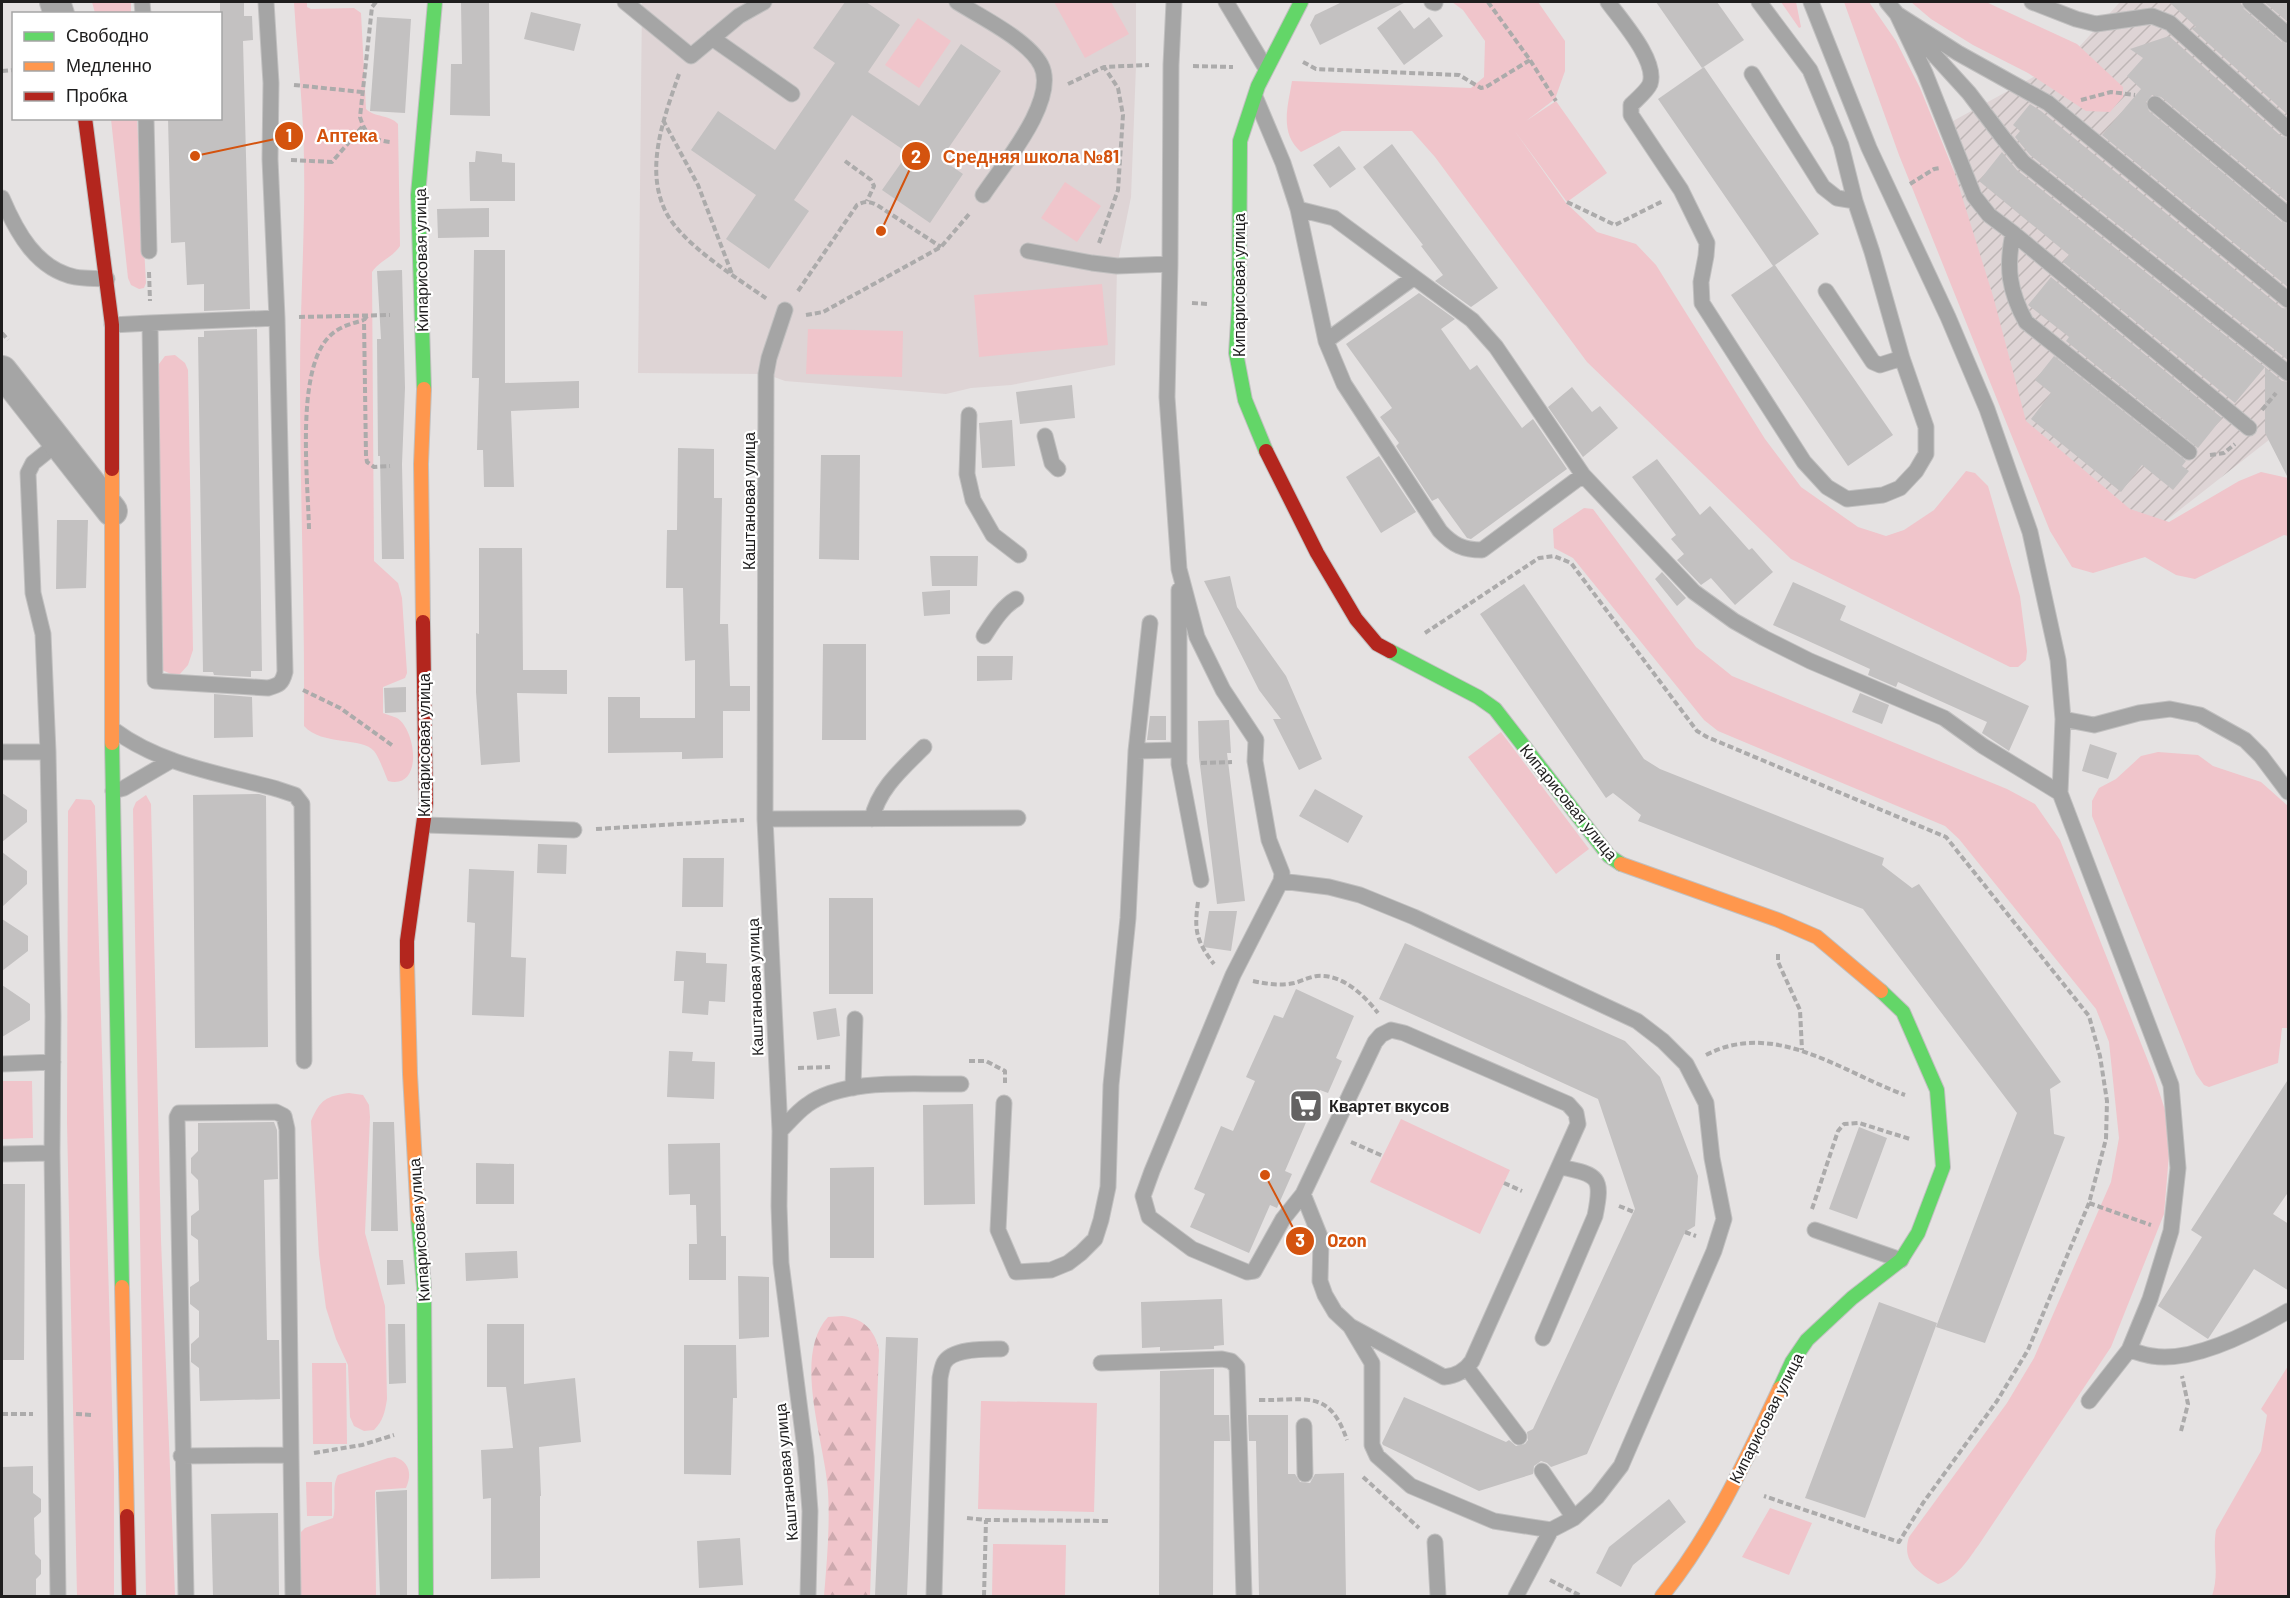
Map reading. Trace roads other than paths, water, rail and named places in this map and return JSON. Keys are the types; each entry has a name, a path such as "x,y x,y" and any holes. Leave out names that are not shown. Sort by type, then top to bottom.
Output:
{"street":[{"name":"Кипарисовая улица","path":"426,1596 424,1287 414,1167 407,941 424,825 426,767 421,464 424,388 418,242 421,146 432,2"},
{"name":"Кипарисовая улица","path":"1301,2 1265,67 1246,115 1240,141 1239,305 1236,353 1245,400 1270,461 1317,553 1356,619 1377,644 1478,697 1495,709 1609,856 1622,865 1817,938 1852,965 1903,1012 1937,1090 1943,1167 1918,1233 1901,1260 1852,1298 1807,1340 1792,1362 1733,1486 1674,1581 1662,1596"},
{"path":"85,120 112,325 113,791 129,1596"},
{"path":"2,371 112,511"}],"lane":[{"path":"150,323 155,681 268,687 283,682 285,672 277,318 270,159 271,83 267,2"},
{"path":"625,2 691,56 739,16 764,2"},
{"path":"957,2 1026,48 1041,65 1045,81 1032,121 983,195"},
{"path":"1174,2 1171,65 1167,397 1179,569 1179,757 1201,880"},
{"path":"1226,2 1265,67"},
{"path":"1608,2 1649,60 1652,73 1650,85 1631,105 1631,115 1681,190 1707,243 1701,282 1702,303 1804,462 1827,487 1847,499 1883,495 1900,488 1916,471 1926,454 1926,427 1902,358 1855,201 1841,145 1809,70 1759,2"},
{"path":"1811,2 1869,148 1948,316 1987,409 2030,532 2058,660 2063,719 2061,793 2171,1085 2178,1168 2171,1231 2150,1299 2129,1350 2089,1401"},
{"path":"1887,2 1969,93 2023,162 2289,373"},
{"path":"2032,2 2096,24 2152,16 2170,23 2289,129"},
{"path":"2250,2 2289,35"},
{"path":"1897,14 2057,111 2289,300"},
{"path":"1897,14 1925,73 1974,196 1989,215 2249,428"},
{"path":"712,38 792,94"},
{"path":"1752,74 1823,187 1837,198 1855,201"},
{"path":"1254,94 1283,163 1298,209 1326,341 1344,384 1440,531 1459,547 1482,550 1583,475"},
{"path":"2155,104 2289,215"},
{"path":"146,120 149,250"},
{"path":"1841,145 1869,148"},
{"path":"2,198 13,224 44,262 58,272 76,277 107,279"},
{"path":"1298,209 1334,218 1472,320 1496,347 1583,475 1694,592 1734,621 1810,661 1944,718 1983,746 2061,793"},
{"path":"2013,233 2008,264 2012,291 2026,322 2189,453"},
{"path":"1028,251 1117,266 1170,264"},
{"path":"1326,341 1413,278"},
{"path":"1826,291 1872,362 1880,366 1902,358"},
{"name":"Каштановая улица","path":"785,310 766,374 765,819 780,1131 781,1263 806,1457 810,1512 808,1596"},
{"path":"112,325 277,318"},
{"path":"969,415 967,474 973,500 993,536 1018,555"},
{"path":"1045,436 1052,463 1058,469"},
{"path":"58,1596 48,752 43,634 33,593 28,473 33,463 59,442"},
{"path":"1179,569 1197,637 1223,690 1256,740 1255,761 1269,840 1282,873 1281,881 1233,975 1152,1171 1143,1196 1149,1217 1192,1249 1247,1272 1254,1271 1283,1219 1303,1194 1375,1042 1381,1035 1391,1030 1404,1033 1568,1104 1576,1113 1578,1124 1561,1167 1472,1361 1467,1368 1453,1376 1444,1377 1350,1326 1335,1312 1324,1295 1320,1281 1321,1239 1303,1194"},
{"path":"984,636 1003,611 1016,599"},
{"path":"1004,1103 998,1230 1016,1272 1051,1270 1068,1263 1095,1239 1108,1187 1111,1086 1128,918 1136,751 1150,623"},
{"path":"2063,719 2094,725 2139,713 2170,709 2200,716 2245,740 2261,756 2289,792"},
{"path":"113,730 145,749 172,760 278,789 295,795 302,804 304,1061"},
{"path":"872,819 874,809 884,789 924,747"},
{"path":"1136,751 1179,757"},
{"path":"2,752 48,752"},
{"path":"113,791 124,789 172,760"},
{"path":"765,819 1018,818"},
{"path":"424,825 574,830"},
{"path":"1281,881 1329,887 1360,895 1414,917 1637,1021 1663,1041 1686,1064 1706,1103 1712,1158 1724,1219 1714,1251 1622,1466 1597,1497 1574,1518 1551,1530 1516,1596"},
{"path":"853,1088 855,1018"},
{"path":"2,1064 53,1062"},
{"path":"780,1131 807,1105 829,1093 853,1088 961,1084"},
{"path":"186,1596 181,1456 177,1118 179,1113 276,1112 284,1116 287,1129 290,1241 292,1596"},
{"path":"2,1154 52,1153"},
{"path":"1543,1338 1595,1216 1599,1198 1599,1186 1595,1179 1587,1173 1561,1167"},
{"path":"1815,1230 1901,1260"},
{"path":"2129,1350 2153,1357 2176,1356 2210,1348 2244,1336 2289,1311"},
{"path":"1350,1326 1372,1363 1372,1445 1377,1456 1412,1486 1494,1521 1551,1530"},
{"path":"934,1596 940,1378 943,1364 948,1358 975,1349 1001,1349"},
{"path":"1101,1363 1222,1359 1231,1361 1237,1367 1244,1596"},
{"path":"1467,1368 1519,1437"},
{"path":"1304,1426 1305,1474"},
{"path":"181,1456 291,1455"},
{"path":"1542,1471 1574,1518"},
{"path":"1435,1542 1438,1596"}],"place":[{"name":"Аптека","path":"195,156"},
{"name":"Средняя школа №81","path":"881,231"},
{"name":"Квартет вкусов","path":"1306,1106"},
{"name":"Ozon","path":"1265,1175"}]}
